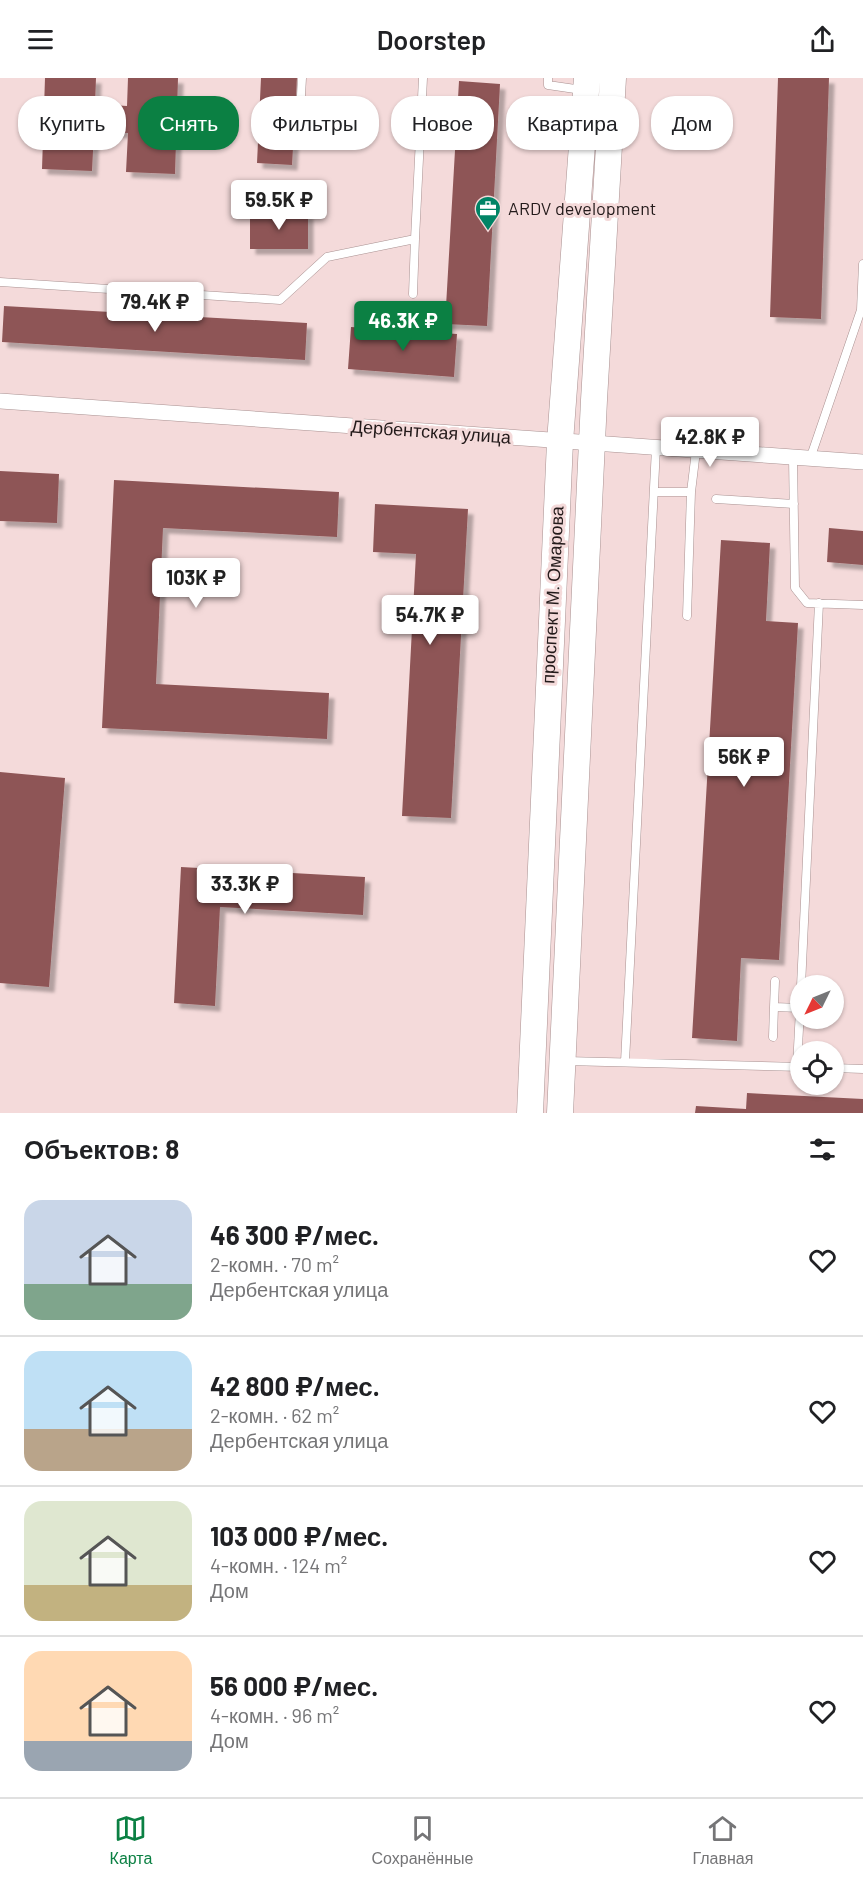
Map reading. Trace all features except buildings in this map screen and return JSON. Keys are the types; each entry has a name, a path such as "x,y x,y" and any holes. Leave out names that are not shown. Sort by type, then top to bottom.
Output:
{"main road":[{"name":"проспект М. Омарова","path":"560,1113 592,444 613,78"},
{"name":"проспект М. Омарова","path":"530,1113 560,442 587,84"}],"street":[{"name":"Дербентская улица","path":"0,401 863,462"}],"lane":[{"path":"301,96 302,78"},
{"path":"413,294 423,78"},
{"path":"548,78 548,85 587,84"},
{"path":"0,282 280,300 327,257 415,239"},
{"path":"810,459 861,310 863,264"},
{"path":"625,1062 656,448"},
{"path":"687,616 691,492 696,451"},
{"path":"794,458 795,588 807,603 863,605"},
{"path":"654,492 691,492"},
{"path":"716,499 794,504"},
{"path":"802,975 819,603"},
{"path":"773,1037 775,981"},
{"path":"774,1007 790,1008"},
{"path":"562,1060 790,1067"},
{"path":"844,1068 863,1069"}],"place":[{"name":"ARDV development","path":"488,232"}]}
